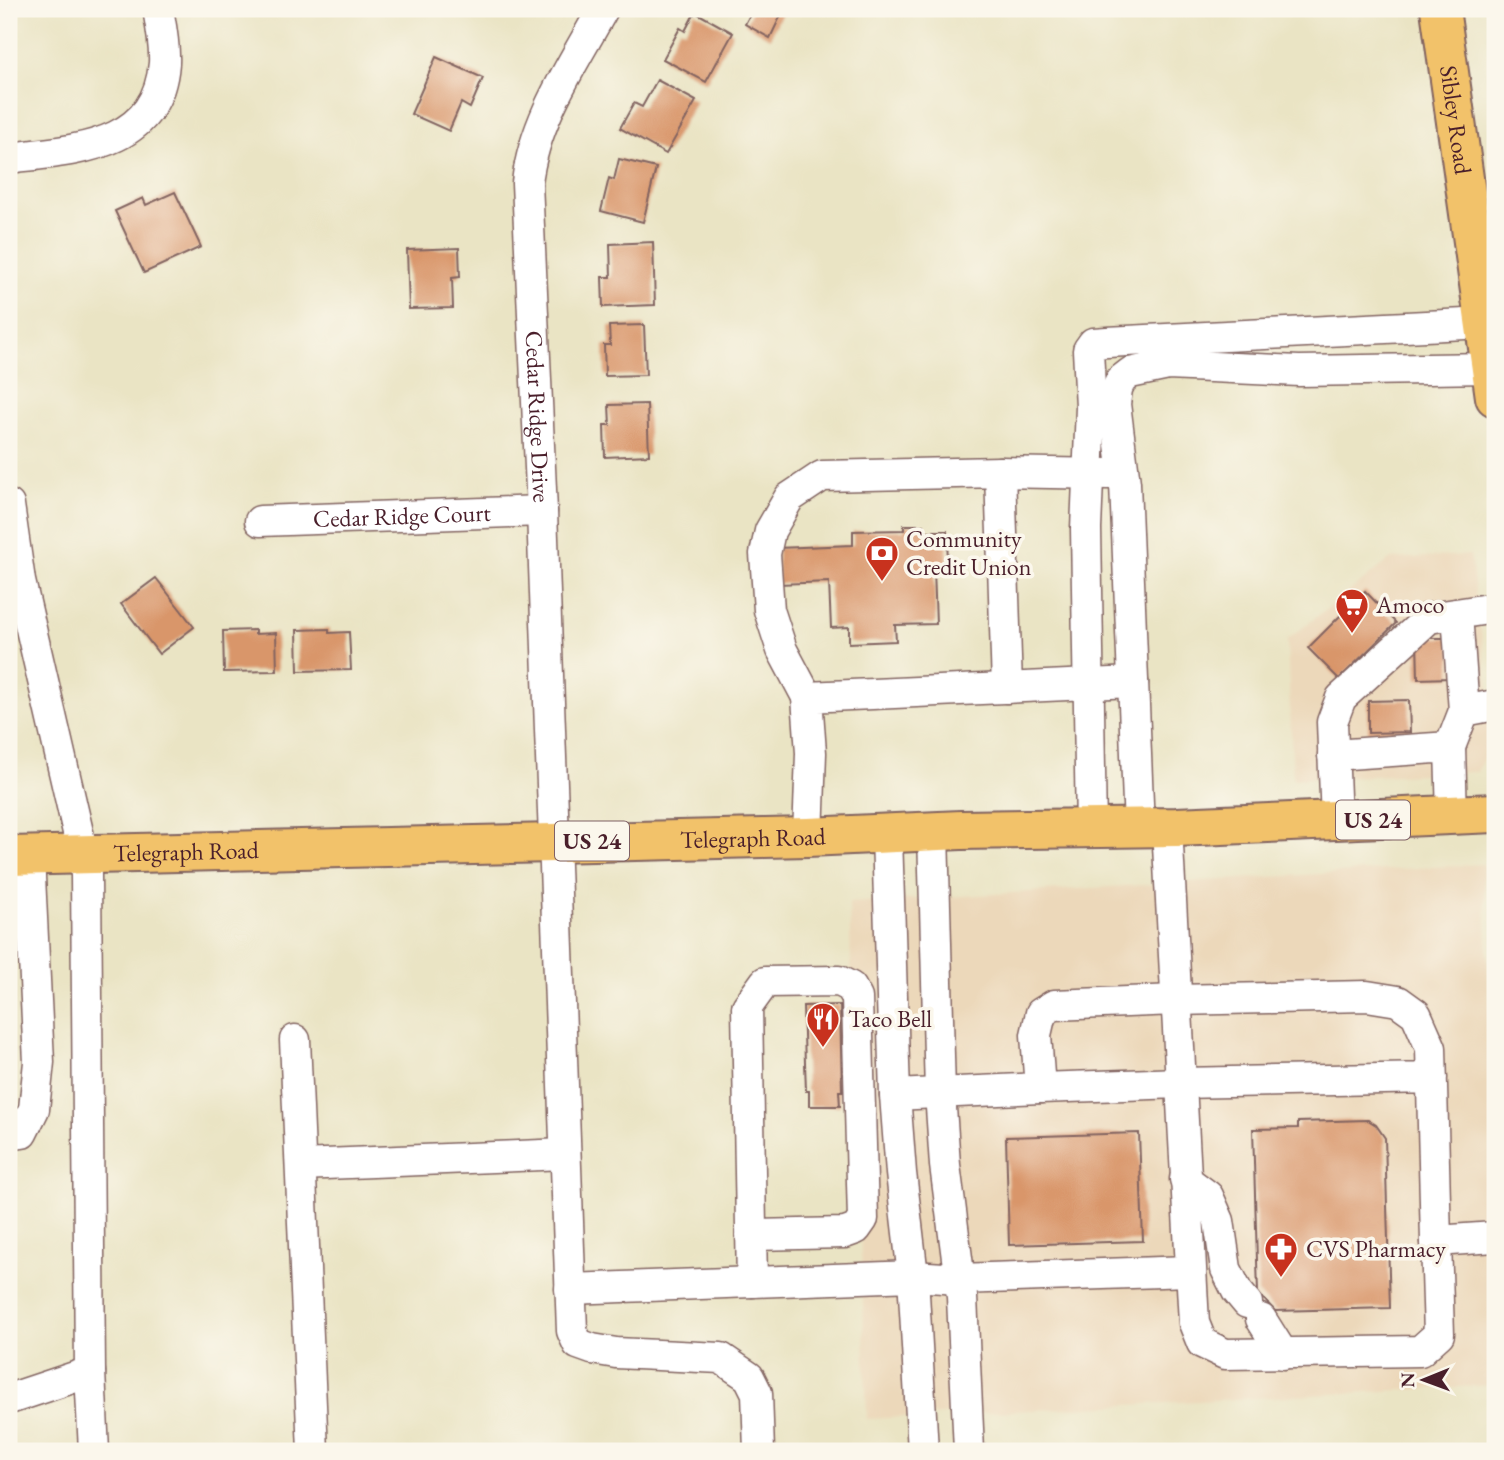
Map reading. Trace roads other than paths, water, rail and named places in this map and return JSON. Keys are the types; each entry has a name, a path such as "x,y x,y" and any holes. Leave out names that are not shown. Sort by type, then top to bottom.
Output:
{"main road":[{"name":"Sibley Road","path":"1440,9 1491,354"},
{"name":"Telegraph Road","path":"19,856 887,835 1452,817 1495,813"}],"street":[{"path":"9,158 104,143 138,120 155,93 164,63 159,9"},
{"name":"Cedar Ridge Drive","path":"603,9 547,113 529,168 527,200 542,511 572,1331 579,1344 592,1349 616,1353 721,1358 749,1377 757,1393 759,1451"},
{"path":"1091,829 1086,529 1091,407 1088,349 1093,343 1491,354"},
{"path":"1040,1088 1036,1035 1041,1013 1054,1005 1176,1000 1367,996 1398,1001 1416,1014 1431,1048 1439,1334 1420,1351 1225,1354 1202,1343 1194,1323 1176,1000 1133,682 1124,475 1115,404 1121,380 1130,373 1168,365 1299,371 1491,354"},
{"path":"808,837 811,753 807,697 782,650 769,610 765,554 770,531 789,498 822,477 1000,472 1124,475"},
{"path":"1000,472 1007,688"},
{"path":"9,505 20,581 86,875 90,1372 94,1451"},
{"name":"Cedar Ridge Court","path":"260,521 542,511"},
{"path":"1336,821 1332,722 1341,698 1429,618 1495,608"},
{"path":"1452,817 1450,747 1464,711 1457,614"},
{"path":"807,697 1133,682"},
{"path":"1464,711 1495,705"},
{"path":"1333,755 1450,747"},
{"path":"933,832 940,1093 945,1165 960,1279 969,1451"},
{"path":"887,835 895,1095 913,1276 923,1451"},
{"path":"9,1135 22,1133 34,1109 39,1062 19,856"},
{"path":"751,1235 845,1233 856,1228 863,1219 857,998 851,987 839,981 765,982 747,1007 751,1235 752,1282"},
{"path":"295,1040 313,1451"},
{"path":"895,1095 1180,1083 1432,1078"},
{"path":"301,1165 565,1154"},
{"path":"1185,1179 1208,1196 1219,1221 1226,1269 1237,1291 1283,1354"},
{"path":"1436,1241 1495,1237"},
{"path":"570,1289 913,1276 960,1279 1190,1271"},
{"path":"9,1399 90,1372"}],"place":[{"name":"Community Credit Union","path":"882,583"},
{"name":"Amoco","path":"1352,635"},
{"name":"Taco Bell","path":"823,1049"},
{"name":"CVS Pharmacy","path":"1281,1279"}]}
